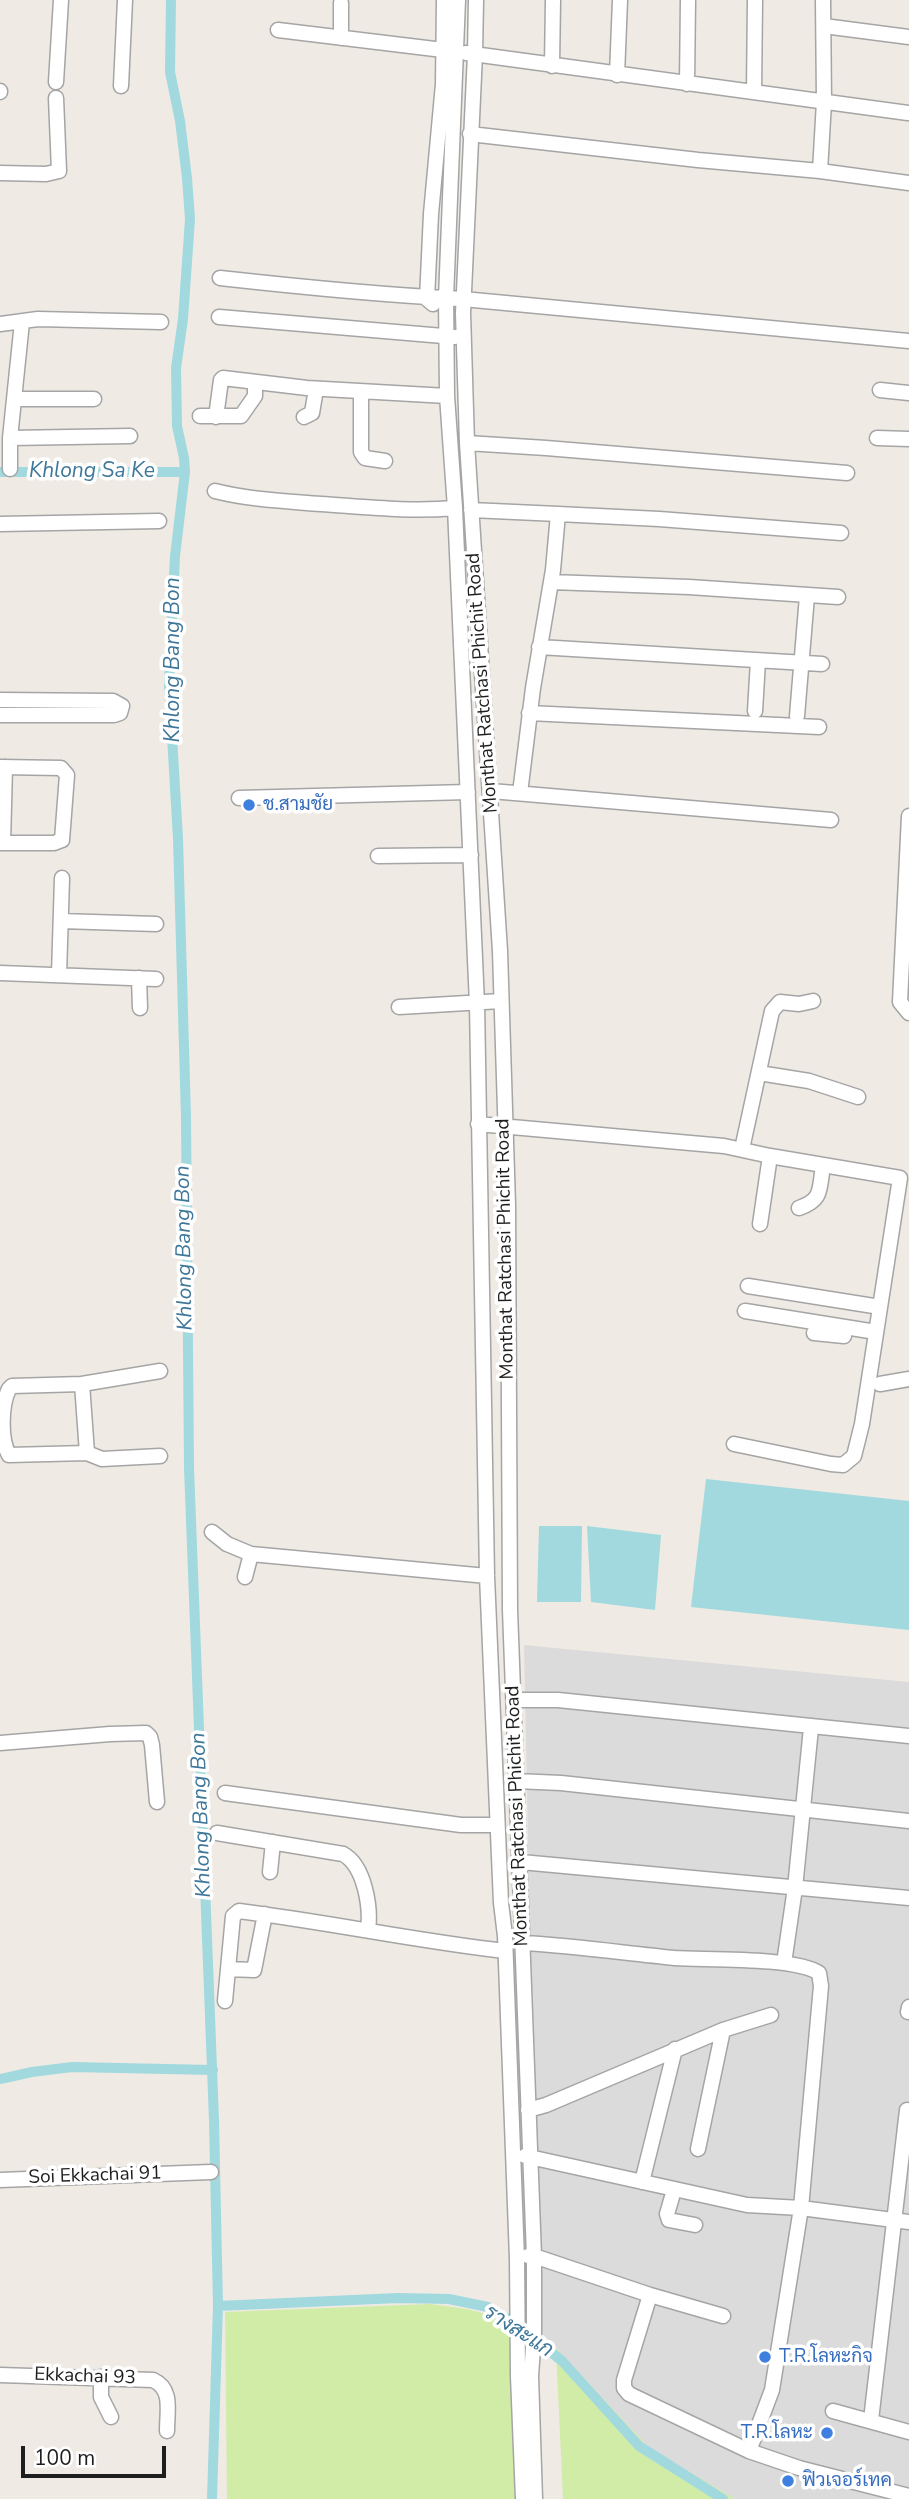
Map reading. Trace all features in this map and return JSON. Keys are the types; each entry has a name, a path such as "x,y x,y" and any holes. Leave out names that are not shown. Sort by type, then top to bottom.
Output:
{"street":[{"path":"56,82 61,0"},
{"path":"121,86 125,0"},
{"name":"Monthat Ratchasi Phichit Road","path":"444,0 451,51 447,391 455,508 477,1004 487,1576 505,1951 517,2256 518,2357 527,2372 535,2499"},
{"name":"Monthat Ratchasi Phichit Road","path":"427,299 458,0"},
{"name":"Monthat Ratchasi Phichit Road","path":"475,0 463,337 471,510 491,791 508,1219 510,1610 534,2256 534,2334 527,2372 523,2499"},
{"path":"552,66 553,0"},
{"path":"617,75 620,0"},
{"path":"687,84 688,0"},
{"path":"754,92 755,0"},
{"path":"820,171 824,102 823,0"},
{"path":"341,3 341,38"},
{"path":"824,26 909,37"},
{"path":"278,30 908,113"},
{"path":"0,173 46,174 59,171 55,98"},
{"path":"470,134 909,183"},
{"path":"220,278 909,341"},
{"path":"427,299 446,318"},
{"path":"219,317 463,337"},
{"path":"0,324 38,318 162,322"},
{"path":"10,470 10,438 22,322"},
{"path":"216,417 221,379 361,392 447,391 465,386"},
{"path":"200,416 241,416 255,396 255,382"},
{"path":"304,417 312,413 316,389"},
{"path":"880,390 909,393"},
{"path":"361,392 361,452 365,458 385,461"},
{"path":"14,399 94,399"},
{"path":"10,438 130,436"},
{"path":"877,438 909,439"},
{"path":"467,443 848,473"},
{"path":"215,491 256,500 413,511 455,508"},
{"path":"471,510 841,533"},
{"path":"520,793 529,713 551,582 558,514"},
{"path":"0,524 159,521"},
{"path":"551,582 688,587 838,597"},
{"path":"797,716 807,596"},
{"path":"539,647 822,664"},
{"path":"755,711 758,661"},
{"path":"0,700 113,701 121,706 120,713 114,715 0,715"},
{"path":"529,713 818,727"},
{"path":"2,767 61,768 67,775 62,840 54,843 1,843 2,767"},
{"path":"491,791 831,820"},
{"path":"239,798 468,792"},
{"path":"909,816 900,1002 909,1013"},
{"path":"378,856 471,855"},
{"path":"59,975 62,878"},
{"path":"61,921 156,924"},
{"path":"0,972 156,979"},
{"path":"139,978 139,1008"},
{"path":"398,1007 501,1001"},
{"path":"742,1149 772,1012 775,1006 786,1001 799,1004 813,1001"},
{"path":"759,1073 809,1081 858,1097"},
{"path":"478,1124 698,1142 904,1179 858,1447 843,1465 734,1444"},
{"path":"760,1224 770,1156"},
{"path":"799,1208 812,1204 817,1199 823,1166"},
{"path":"748,1286 880,1307"},
{"path":"745,1311 876,1332"},
{"path":"814,1333 855,1337 860,1330"},
{"path":"160,1371 82,1384 12,1386 6,1392 2,1426 6,1452 12,1456 87,1453 102,1459 160,1456"},
{"path":"880,1384 909,1380"},
{"path":"82,1384 87,1453"},
{"path":"212,1532 227,1545 251,1554 487,1576"},
{"path":"245,1577 251,1554"},
{"path":"513,1700 558,1700 909,1736"},
{"path":"784,1964 811,1728"},
{"path":"0,1743 146,1733 152,1745 157,1802"},
{"path":"516,1781 561,1783 909,1821"},
{"path":"225,1793 461,1825 497,1825"},
{"path":"217,1833 349,1857 364,1889 370,1916 368,1930"},
{"path":"270,1872 273,1842"},
{"path":"521,1862 909,1898"},
{"path":"225,2001 233,1916 239,1911 505,1951"},
{"path":"228,1969 254,1970 265,1914"},
{"path":"524,1943 590,1947 674,1958 784,1964 812,1968 819,1973 821,1979 801,2208 772,2390 749,2451"},
{"path":"528,2110 546,2105 723,2030 771,2015"},
{"path":"698,2149 723,2030"},
{"path":"642,2182 675,2049"},
{"path":"871,2420 902,2221 908,2110"},
{"path":"512,2155 747,2205 801,2208 902,2221"},
{"name":"Soi Ekkachai 91","path":"0,2180 209,2172"},
{"path":"674,2190 667,2214 669,2220 695,2225"},
{"path":"517,2256 534,2256 723,2316"},
{"path":"650,2295 624,2380 624,2388 629,2394 749,2451 799,2468 909,2496"},
{"path":"517,2318 534,2311"},
{"name":"Ekkachai 93","path":"0,2375 141,2378 162,2384 167,2390 167,2431"},
{"path":"101,2377 101,2398 111,2417"},
{"path":"833,2411 909,2432"}],"shaded area":[{"path":"524,1645 909,1682 909,2499 735,2499 649,2448 538,2329"}],"green space":[{"path":"430,2304 489,2315 514,2332 518,2499 227,2499 225,2312"},
{"path":"556,2348 649,2448 735,2499 563,2499"}],"water":[{"path":"706,1479 909,1501 909,1630 691,1607"},
{"path":"539,1526 582,1526 581,1602 537,1602"},
{"path":"587,1526 661,1535 655,1610 591,1602"}],"waterway":[{"name":"Khlong Bang Bon","path":"171,0 170,72 180,121 190,219 183,319 176,368 177,426 185,472 175,556 169,685 178,839 186,1117 189,1468 214,2121 218,2306 212,2499"},
{"name":"Khlong Sa Ke","path":"0,472 185,472"},
{"path":"0,2079 72,2067 213,2070"},
{"name":"รางสะแก","path":"218,2306 398,2298 449,2299 488,2307 515,2323 562,2361 639,2446 723,2499"}],"place":[{"name":"ช.สามชัย","path":"249,805"},
{"name":"T.R.โลหะกิจ","path":"765,2357"},
{"name":"T.R.โลหะ","path":"827,2433"},
{"name":"ฟิวเจอร์เทค","path":"788,2481"}]}
